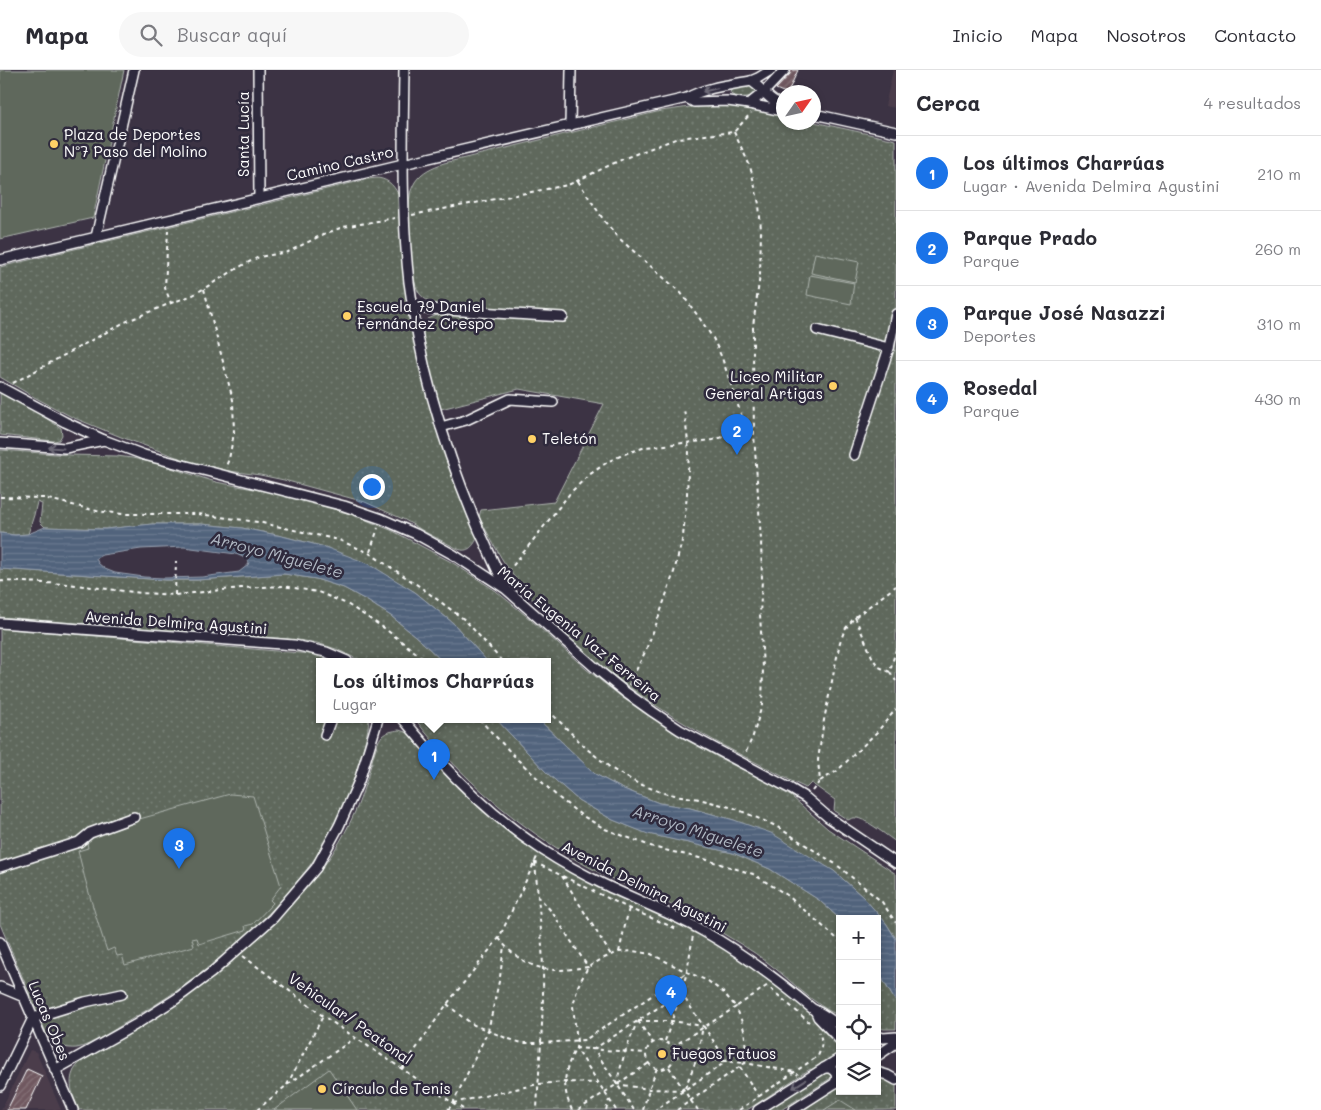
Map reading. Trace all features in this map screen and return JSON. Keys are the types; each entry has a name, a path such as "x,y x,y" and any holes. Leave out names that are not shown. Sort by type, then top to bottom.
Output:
{"street":[{"path":"96,237 134,70"},
{"name":"Santa Lucía","path":"258,70 258,198"},
{"path":"404,70 403,164 408,264 413,308 424,365 450,457 468,504 506,589"},
{"path":"570,126 571,70"},
{"path":"751,82 772,70"},
{"path":"753,105 781,71"},
{"name":"Camino Castro","path":"0,260 570,126 687,98 696,93 728,86 751,82 776,102"},
{"path":"728,86 728,101"},
{"name":"Camino Castro","path":"687,98 694,102 728,101 776,110"},
{"path":"821,116 896,132"},
{"path":"413,308 563,317"},
{"path":"854,455 889,348 896,314"},
{"path":"817,330 889,348"},
{"name":"María Eugenia Vaz Ferreira","path":"1,388 65,422 104,440 144,455 344,506 382,518 416,534 454,555 506,589 624,692 680,730 806,798 828,816 896,863"},
{"path":"441,427 466,420 510,399 553,402"},
{"path":"0,443 65,448 104,440"},
{"name":"Avenida Delmira Agustini","path":"0,623 294,645 326,652 340,658"},
{"path":"325,735 330,723"},
{"path":"55,1070 135,1025 176,999 211,973 273,918 316,868 340,826 359,781 377,723"},
{"name":"Avenida Delmira Agustini","path":"406,723 461,784 514,830 541,849 602,884 696,927 728,945 753,962 814,1010 836,1036"},
{"path":"0,867 79,842 90,833 134,817"},
{"name":"Lucas Obes","path":"0,942 72,1110"},
{"path":"0,987 24,997"},
{"path":"0,1086 33,1018 85,1002 122,994"},
{"name":"Avenida Delmira Agustini","path":"814,1010 821,1012 836,1023"},
{"path":"881,1037 895,1044"},
{"path":"881,1053 895,1044"},
{"path":"758,1110 836,1060"},
{"path":"824,1068 830,1068 836,1073"},
{"path":"881,1073 896,1080"},
{"path":"793,1110 836,1083"}],"path":[{"path":"1,388 125,322 204,289 258,257 288,252 324,234 343,228 568,185 625,158 678,138 734,132 753,105"},
{"path":"734,132 750,166 759,204 761,230 760,275 753,351 754,427 761,540 762,706 742,763"},
{"path":"578,181 615,234 681,293 713,338 722,358 746,429"},
{"path":"169,220 165,288 171,303"},
{"path":"204,289 233,400 234,433 229,459 223,475"},
{"path":"624,692 654,630 674,572 683,537 689,451 684,408"},
{"path":"502,580 571,492 589,475 609,462 646,447 713,440 754,427"},
{"path":"0,497 44,498 89,510 122,514 198,514 258,522 339,540 369,553 419,586 465,620 499,658"},
{"path":"369,553 382,518"},
{"path":"175,593 176,561"},
{"path":"0,581 67,584 141,593 175,593 283,586 318,592 347,604 384,628 422,658"},
{"path":"820,781 818,760 824,720 840,642 845,629 855,617 896,586"},
{"path":"855,617 873,659 879,667 890,672 896,681"},
{"path":"890,672 896,649"},
{"path":"806,798 820,781 837,771 877,732 896,709"},
{"path":"551,713 587,749 612,769 637,783 663,792 734,808 776,826 837,864 882,902 896,924"},
{"path":"483,723 518,760 559,798 581,815 605,829 656,848 704,859 753,874 787,895 836,938"},
{"path":"402,1069 447,1004 499,938 541,849"},
{"path":"534,862 628,908 684,932"},
{"path":"534,862 543,969 537,1110"},
{"path":"562,875 611,955"},
{"path":"538,896 552,912 588,967"},
{"path":"619,952 632,897"},
{"path":"665,1041 687,972 696,927"},
{"path":"499,938 504,946 517,957 543,969 560,970 588,967 619,952 633,951 651,954 708,981 724,993 736,1007 744,1023 745,1063 677,1110"},
{"path":"448,1110 488,1031 500,977 504,946"},
{"name":"Vehicular/ Peatonal","path":"236,951 323,1016 465,1110"},
{"path":"572,1110 565,1092 565,1082 569,1061 576,1048 577,1041 573,1006 578,986 588,967"},
{"path":"447,1004 467,1021 522,1043 585,1040 687,972"},
{"path":"672,1047 768,986 811,1023"},
{"path":"594,1049 681,992"},
{"path":"681,992 727,1061"},
{"path":"287,1085 323,1016"},
{"path":"638,1020 672,1021 704,1026"},
{"path":"638,1020 653,1043"},
{"path":"616,1084 625,1052 638,1020"},
{"path":"684,1090 696,1058 704,1026"},
{"path":"739,1110 818,1056 822,1040 818,1030"},
{"path":"257,1110 287,1085 355,1038"},
{"path":"665,1041 672,1047 674,1056 669,1066 663,1069 652,1066 649,1063 646,1053 653,1043 665,1041"},
{"path":"576,1048 646,1053"},
{"path":"576,1048 616,1110"},
{"path":"594,1049 634,1110"},
{"path":"674,1056 745,1063 795,1072 804,1081"},
{"path":"654,1110 727,1061"},
{"path":"578,1110 649,1063"},
{"path":"669,1066 690,1101 698,1110"},
{"path":"740,1067 759,1097"},
{"path":"643,1110 657,1068"},
{"path":"453,1103 538,1084 565,1082 599,1084"},
{"path":"616,1084 649,1089 684,1090"},
{"path":"606,1110 609,1100"}],"shaded area":[{"path":"893,70 896,70 896,108 885,106"},
{"path":"30,1050 36,1052 61,1110 1,1110"}],"green space":[{"name":"Plaza de Deportes Nº7 Paso del Molino","path":"0,70 124,70 93,218 0,239"},
{"path":"749,86 757,91 749,97 739,97 730,93 733,88"},
{"path":"704,105 724,106 776,115 776,130 821,130 821,124 896,140 896,842 865,821 855,818 848,820 834,811 835,800 811,783 806,788 724,746 655,705 622,682 562,630 534,601 509,570 479,517 481,510 554,502 604,404 519,389 441,409 423,336 423,328 428,319 437,315 438,305 431,303 417,289 411,258 409,204 410,192 415,182 424,172 444,163 661,111"},
{"path":"378,178 386,180 392,185 400,198 428,395 449,467 478,536 473,546 468,549 458,549 405,520 365,502 284,480 193,463 121,437 72,417 0,377 0,267"},
{"path":"815,253 859,262 855,282 811,273"},
{"path":"810,275 854,283 851,304 807,295"},
{"path":"0,391 61,428 62,435 59,440 0,435"},
{"path":"0,450 132,458 155,463 216,482 275,493 313,503 354,515 393,531 453,563 496,591 586,669 623,698 679,736 766,781 792,797 828,829 896,874 896,939 881,915 834,871 734,820 690,808 659,803 621,788 595,774 542,723 551,723 551,658 484,658 453,623 415,592 325,547 242,528 201,524 152,524 105,529 45,527 40,522 42,504 37,502 28,534 0,533"},
{"path":"0,569 165,580 197,580 284,574 316,579 344,588 391,616 439,658 355,658 336,649 298,640 0,617"},
{"path":"0,628 312,654 323,658 316,658 316,723 369,723 356,774 339,816 317,856 294,885 265,917 217,961 182,987 102,1037 82,1047 68,1048 60,1046 47,1035 0,924"},
{"path":"418,723 500,723 547,773 578,800 613,820 649,834 733,853 770,869 819,900 836,915 836,1014 811,999 755,954 711,926 646,893 600,873 548,842 499,806 454,764"},
{"path":"399,730 409,733 543,855 610,892 693,929 762,973 787,992 835,1039 836,1057 814,1070 810,1069 747,1110 79,1110 72,1091 71,1080 74,1070 79,1063 97,1050 149,1022 204,984 255,941 311,883 335,850 345,832 359,802 379,740 390,732"},
{"path":"230,794 253,796 281,886 270,900 273,903 253,924 245,926 246,930 199,944 197,938 192,939 194,946 125,965 122,955 117,956 114,948 107,951 95,914 78,851 88,848 86,837 125,823"},
{"path":"881,977 896,1002 896,1029 881,1029"},
{"name":"Círculo de Tenis","path":"329,1069 357,1110 274,1110"},
{"path":"829,1070 832,1075 831,1078 781,1110 766,1110"},
{"path":"881,1078 896,1085 896,1110 803,1110 836,1089 836,1095 881,1095"},
{"path":"840,1100 856,1110 824,1110"}],"water":[{"name":"Arroyo Miguelete","path":"152,524 201,524 242,528 325,547 369,564 415,592 453,623 484,658 439,658 391,616 344,588 316,579 284,574 197,580 165,580 0,569 0,533 28,534 45,527 105,529","holes":["184,547 236,554 247,559 248,565 239,572 202,577 164,578 115,573 105,569 98,563 96,558 102,555 141,549"]},
{"name":"Arroyo Miguelete","path":"500,723 542,723 595,774 621,788 659,803 690,808 734,820 771,833 834,871 864,898 879,915 836,915 819,900 770,869 733,853 648,834 613,820 578,800 547,773"},
{"path":"881,917 896,939 896,1002 881,977"}],"building":[{"path":"791,70 798,70 791,85 780,85 790,74"},
{"path":"27,1069 42,1076 26,1110 7,1110"}],"place":[{"name":"Plaza de Deportes Nº7 Paso del Molino","path":"54,144"},
{"name":"Escuela 79 Daniel Fernández Crespo","path":"347,316"},
{"name":"Liceo Militar General Artigas","path":"833,386"},
{"name":"Teletón","path":"532,439"},
{"name":"Parque Prado","path":"737,455"},
{"name":"Los últimos Charrúas","path":"434,780"},
{"name":"Parque José Nasazzi","path":"179,869"},
{"name":"Rosedal","path":"671,1016"},
{"name":"Fuegos Fatuos","path":"662,1054"},
{"name":"Círculo de Tenis","path":"322,1089"}]}
